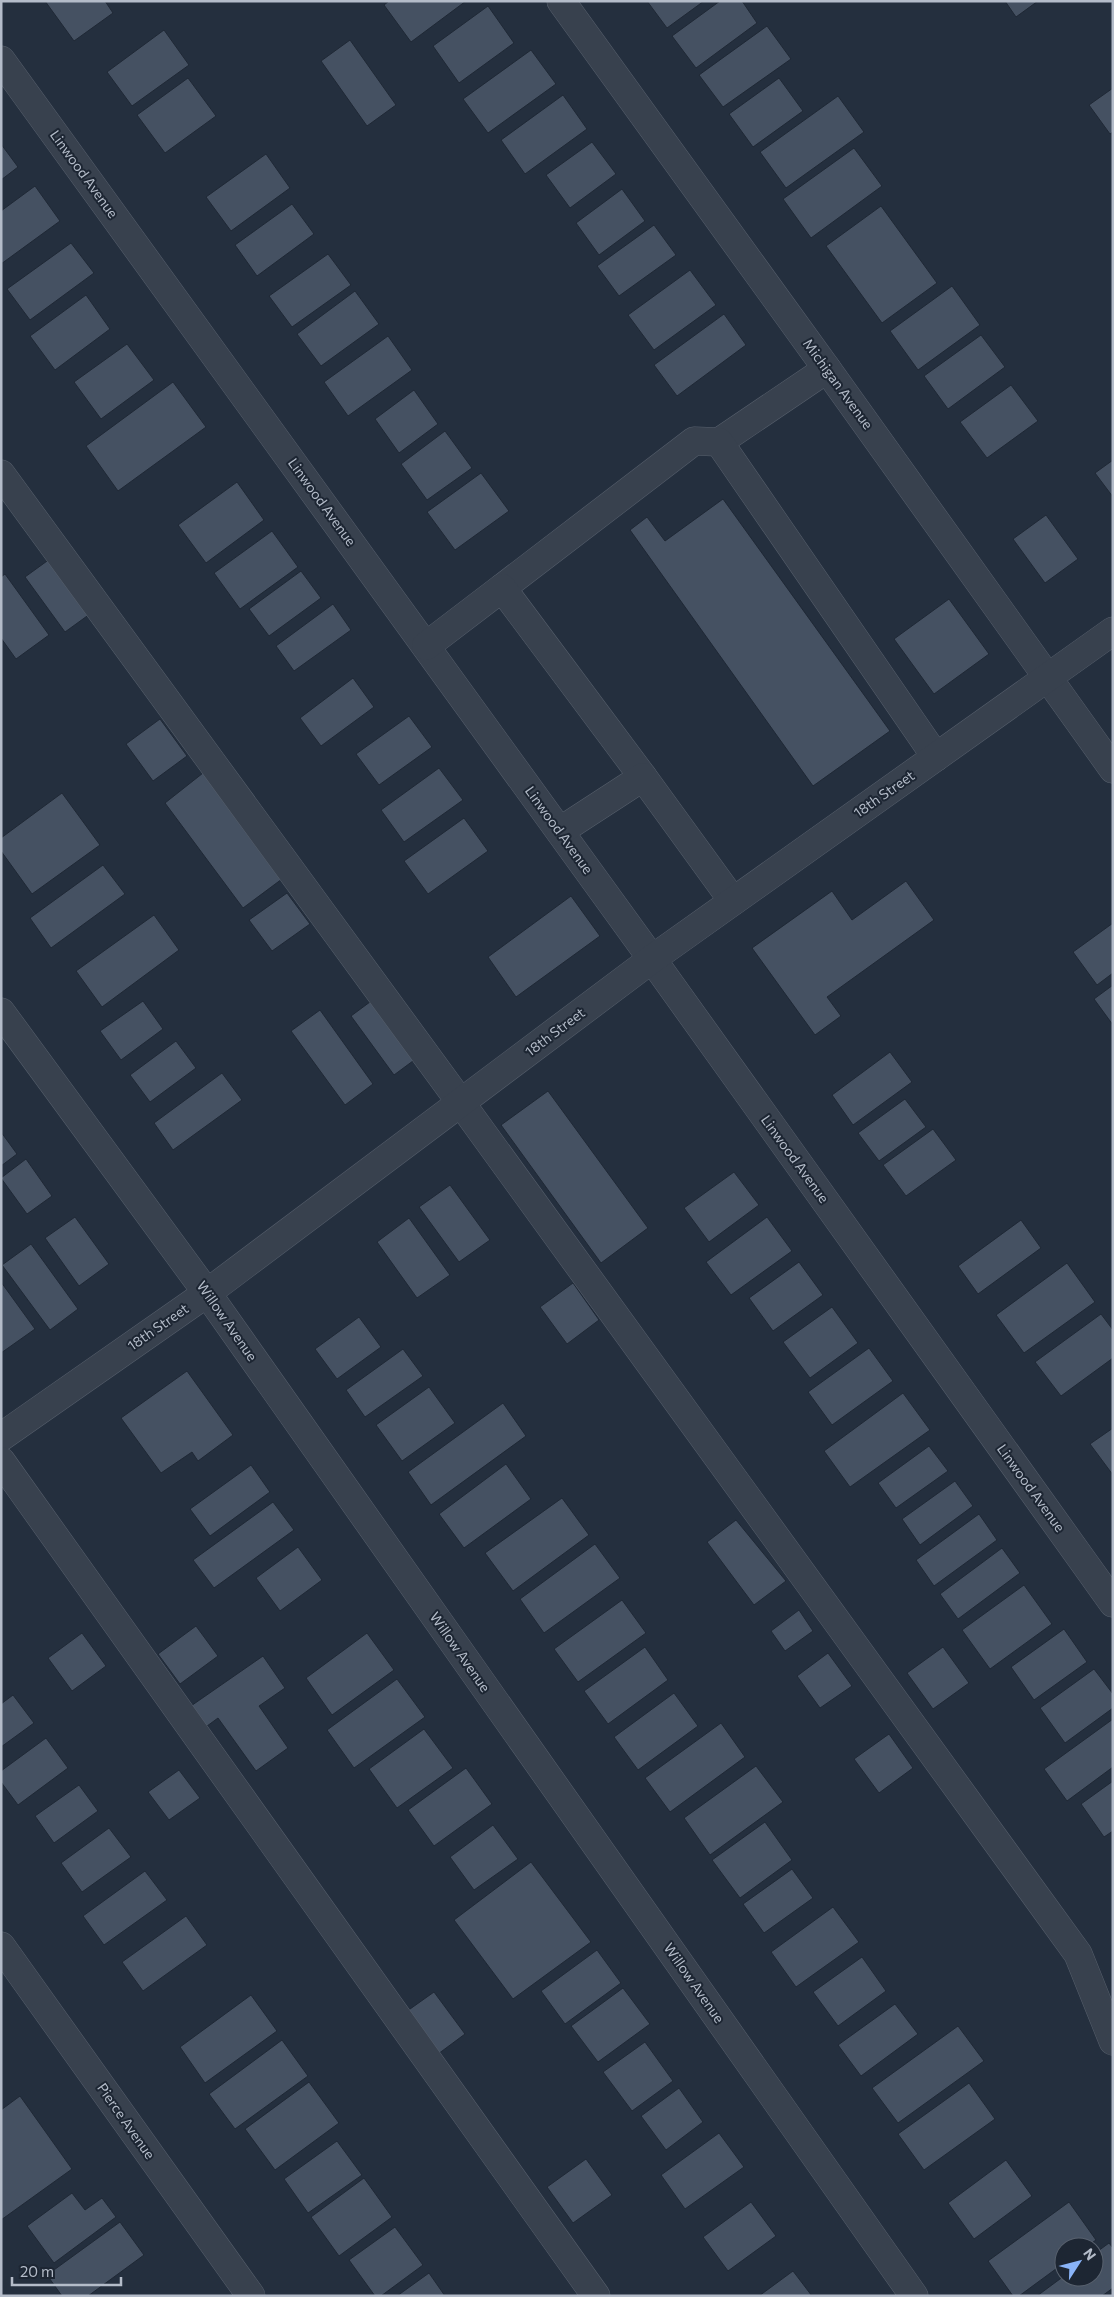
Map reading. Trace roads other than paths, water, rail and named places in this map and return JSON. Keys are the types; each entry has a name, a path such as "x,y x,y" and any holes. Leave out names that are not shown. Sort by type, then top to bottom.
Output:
{"street":[{"name":"Michigan Avenue","path":"561,1 1113,769"},
{"name":"Linwood Avenue","path":"1,60 560,831 1113,1603"},
{"path":"426,646 694,441 719,442 827,369"},
{"path":"719,442 936,757"},
{"path":"5,485 461,1103 1078,1954 1113,2041"},
{"path":"502,588 733,901"},
{"name":"18th Street","path":"1,1437 207,1293 652,959 1113,631"},
{"path":"560,831 643,777"},
{"name":"Willow Avenue","path":"1,1012 207,1293 914,2296"},
{"path":"1,1461 596,2296"},
{"name":"Pierce Avenue","path":"1,1946 251,2296"}]}
